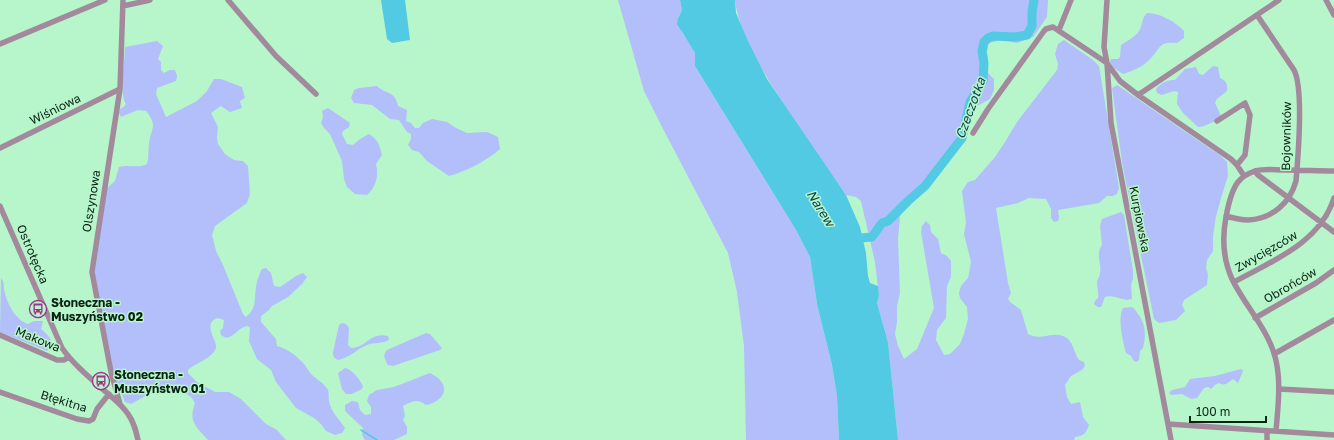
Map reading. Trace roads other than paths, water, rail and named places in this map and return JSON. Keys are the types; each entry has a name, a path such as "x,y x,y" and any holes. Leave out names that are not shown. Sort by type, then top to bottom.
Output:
{"street":[{"path":"0,44 105,0"},
{"path":"123,3 150,0"},
{"path":"228,0 276,56 316,94"},
{"path":"1059,30 1071,0"},
{"name":"Kurpiowska","path":"1107,0 1104,48 1107,63 1110,115 1114,143 1171,440"},
{"path":"1138,95 1279,0"},
{"path":"1326,0 1334,15"},
{"name":"Olszynowa","path":"120,404 111,372 92,272 120,89 123,3"},
{"name":"Bojowników","path":"1226,216 1244,220 1262,218 1278,209 1289,198 1295,186 1299,110 1296,73 1257,15"},
{"path":"973,133 988,109 1044,31 1054,27 1107,63 1120,81 1138,95 1231,159 1244,176"},
{"name":"Wiśniowa","path":"0,148 120,89"},
{"path":"1217,121 1245,103 1250,115 1244,155 1237,165"},
{"path":"1255,171 1258,175 1334,232"},
{"path":"1276,431 1279,389 1278,371 1274,354 1267,337 1234,282 1228,268 1224,254 1226,216 1235,187 1244,176 1255,171 1334,171"},
{"name":"Zwycięzców","path":"1234,282 1309,238 1322,223 1334,198"},
{"name":"Ostrołęcka","path":"0,206 57,338 68,357 120,404"},
{"name":"Obrońców","path":"1255,318 1316,283 1334,270"},
{"path":"1274,354 1334,320"},
{"name":"Makowa","path":"0,335 57,360 64,360 68,357"},
{"path":"1279,389 1334,392"},
{"name":"Błękitna","path":"0,392 77,419 89,421 92,420 97,410 109,394"},
{"path":"120,404 130,418 138,440"},
{"path":"1168,424 1334,435"},
{"path":"1267,431 1267,440"}],"water":[{"path":"381,0 405,0 410,40 392,43 387,39"},
{"name":"Narew","path":"680,0 735,0 736,13 767,79 846,195 860,227 866,253 870,283 878,286 879,296 877,303 888,342 898,440 839,440 837,396 832,365 817,304 810,257 796,230 695,66 695,53 677,24 682,10"}],"waterway":[{"name":"Czeczotka","path":"850,239 872,237 882,223 888,221 925,186 962,138 970,102 983,81 984,63 982,51 984,42 993,36 1015,37 1027,35 1032,26 1034,0"},
{"path":"361,430 377,440"}],"place":[{"name":"Słoneczna - Muszyństwo 02","path":"38,309"},
{"name":"Słoneczna - Muszyństwo 01","path":"101,381"}]}
